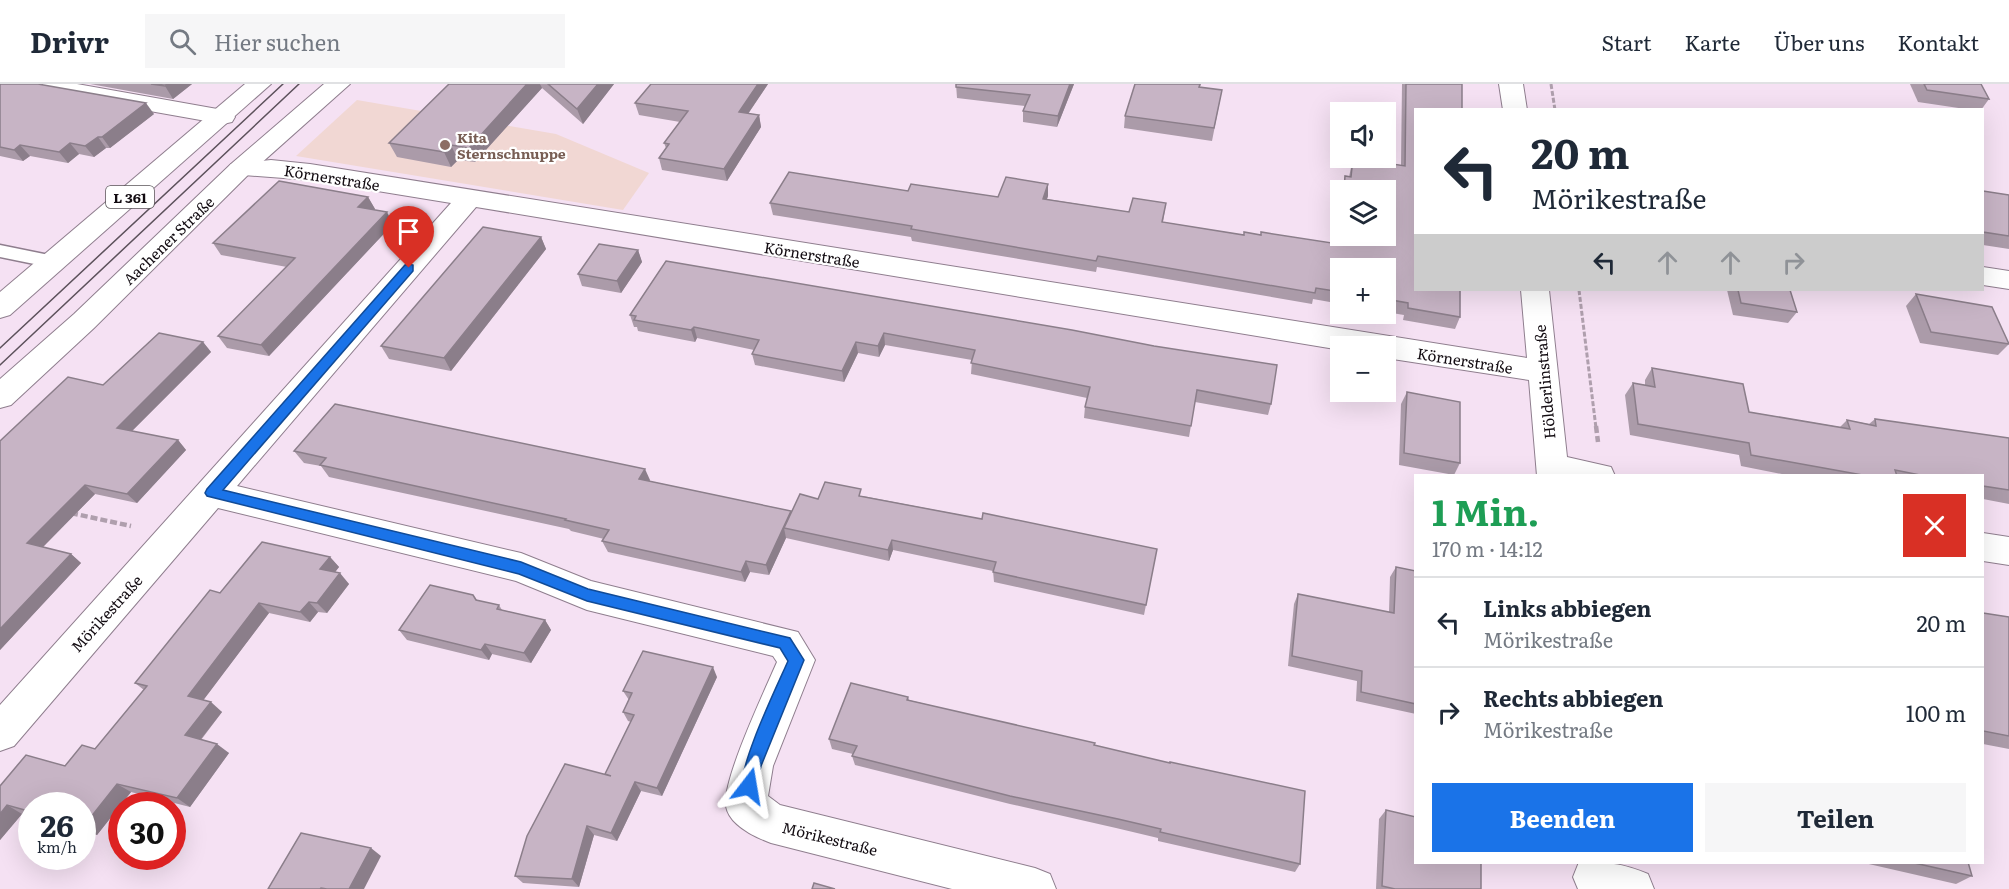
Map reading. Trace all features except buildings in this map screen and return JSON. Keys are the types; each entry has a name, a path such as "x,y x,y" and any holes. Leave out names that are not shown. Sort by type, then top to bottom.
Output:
{"street":[{"path":"37,84 223,117"},
{"name":"L 361","path":"0,308 259,84"},
{"name":"Aachener Straße","path":"0,397 84,321 240,169 338,84"},
{"path":"1511,84 1515,108"},
{"name":"Körnerstraße","path":"240,169 271,168 310,172 1330,338"},
{"name":"Mörikestraße","path":"0,733 469,199"},
{"path":"1984,276 2009,280"},
{"name":"Hölderlinstraße","path":"1535,291 1552,471"},
{"name":"Körnerstraße","path":"1396,349 1544,372"},
{"path":"1552,471 1599,464"},
{"name":"Mörikestraße","path":"212,493 521,568 587,595 785,643 796,660 753,766 746,805 771,823 1035,889"},
{"path":"1984,547 2009,551"},
{"path":"1593,876 1633,889"}],"lane":[{"path":"0,251 54,262"}],"path":[{"path":"1551,84 1555,108"},
{"path":"1579,291 1599,464"},
{"path":"70,513 137,527"}],"shaded area":[{"name":"Kita Sternschnuppe","path":"357,100 556,134 649,173 623,210 296,156"}],"tram line":[{"path":"0,348 283,84"},
{"path":"0,365 299,84"}],"place":[{"name":"Kita Sternschnuppe","path":"445,145"}],"route":[{"path":"409,268 212,493 521,568 587,595 785,643 796,660 753,766 749,786"}]}
